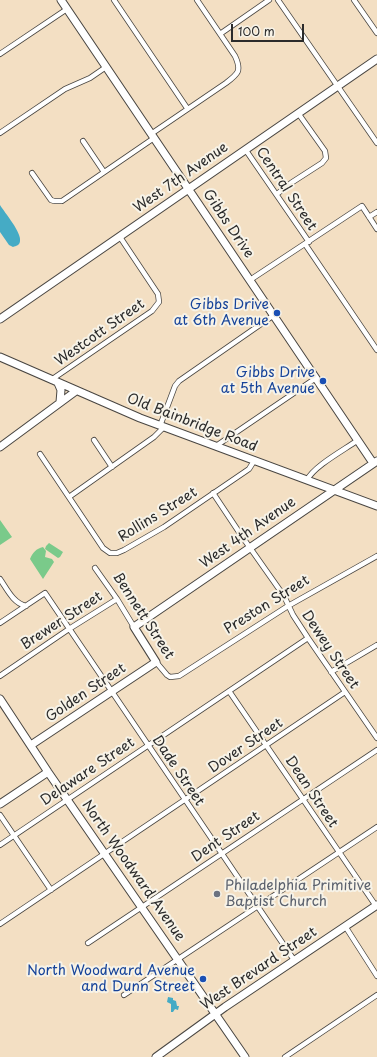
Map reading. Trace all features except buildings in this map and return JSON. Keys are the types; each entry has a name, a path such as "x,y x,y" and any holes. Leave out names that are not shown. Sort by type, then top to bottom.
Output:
{"street":[{"name":"Gibbs Drive","path":"61,0 358,440 375,462"},
{"path":"114,0 187,108"},
{"path":"32,173 51,200 59,202 62,201 153,136 187,108 233,78 239,70 235,56 197,0"},
{"path":"220,34 269,0"},
{"path":"278,0 377,143"},
{"path":"354,0 377,34"},
{"path":"0,54 67,9"},
{"name":"West 7th Avenue","path":"0,319 377,59"},
{"path":"0,133 65,89 90,78 106,67"},
{"path":"276,194 325,160 325,151 298,113"},
{"path":"82,141 104,172"},
{"name":"Central Street","path":"245,149 276,194 377,350"},
{"path":"250,280 362,206 377,229"},
{"path":"369,217 377,212"},
{"name":"Westcott Street","path":"55,382 152,311 158,302 158,294 120,237"},
{"path":"69,497 159,433 175,386 179,381 274,315"},
{"name":"Old Bainbridge Road","path":"0,357 76,391 162,426 333,491 377,506"},
{"path":"216,446 316,378"},
{"path":"55,382 61,390 60,402"},
{"path":"0,447 76,391"},
{"path":"94,440 112,467"},
{"path":"307,480 318,467 358,440"},
{"name":"Rollins Street","path":"40,454 103,548 110,553 124,550 146,538 249,469 254,461"},
{"name":"West 4th Avenue","path":"134,627 375,462"},
{"name":"Dewey Street","path":"214,493 249,548 284,596 288,606 308,638 377,738"},
{"name":"Preston Street","path":"170,677 179,676 288,606 377,556"},
{"name":"Bennett Street","path":"95,568 117,599 156,662 170,677"},
{"path":"0,578 15,600 20,605 26,606"},
{"name":"Dade Street","path":"26,606 45,594 294,960"},
{"name":"Brewer Street","path":"0,676 69,629 117,599"},
{"path":"0,623 26,606"},
{"name":"Delaware Street","path":"0,845 308,638"},
{"path":"331,672 377,645"},
{"name":"Golden Street","path":"31,745 156,662"},
{"name":"Dean Street","path":"229,692 376,905"},
{"name":"Dover Street","path":"0,924 345,692"},
{"name":"North Woodward Avenue","path":"0,699 48,772 245,1057"},
{"name":"Dent Street","path":"88,943 377,750"},
{"path":"0,804 48,772"},
{"path":"0,816 51,890"},
{"path":"124,995 377,827"},
{"name":"West Brevard Street","path":"156,1057 216,1013 376,905"},
{"path":"345,926 377,976"},
{"path":"285,1057 377,995"}],"green space":[{"path":"0,520 12,537 0,545"},
{"path":"49,543 63,552 60,557 58,558 45,549"},
{"path":"43,547 46,551 45,557 52,559 54,562 43,579 30,559 35,551"}],"water":[{"path":"0,205 13,223 20,237 19,244 13,247 9,245 0,232"},
{"path":"168,997 173,998 173,1000 176,1001 177,1006 179,1006 178,1010 175,1009 171,1012 171,1004 167,1002"}],"place":[{"name":"Gibbs Drive at 6th Avenue","path":"277,313"},
{"name":"Gibbs Drive at 5th Avenue","path":"323,381"},
{"name":"Philadelphia Primitive Baptist Church","path":"217,894"},
{"name":"North Woodward Avenue and Dunn Street","path":"203,979"}]}
